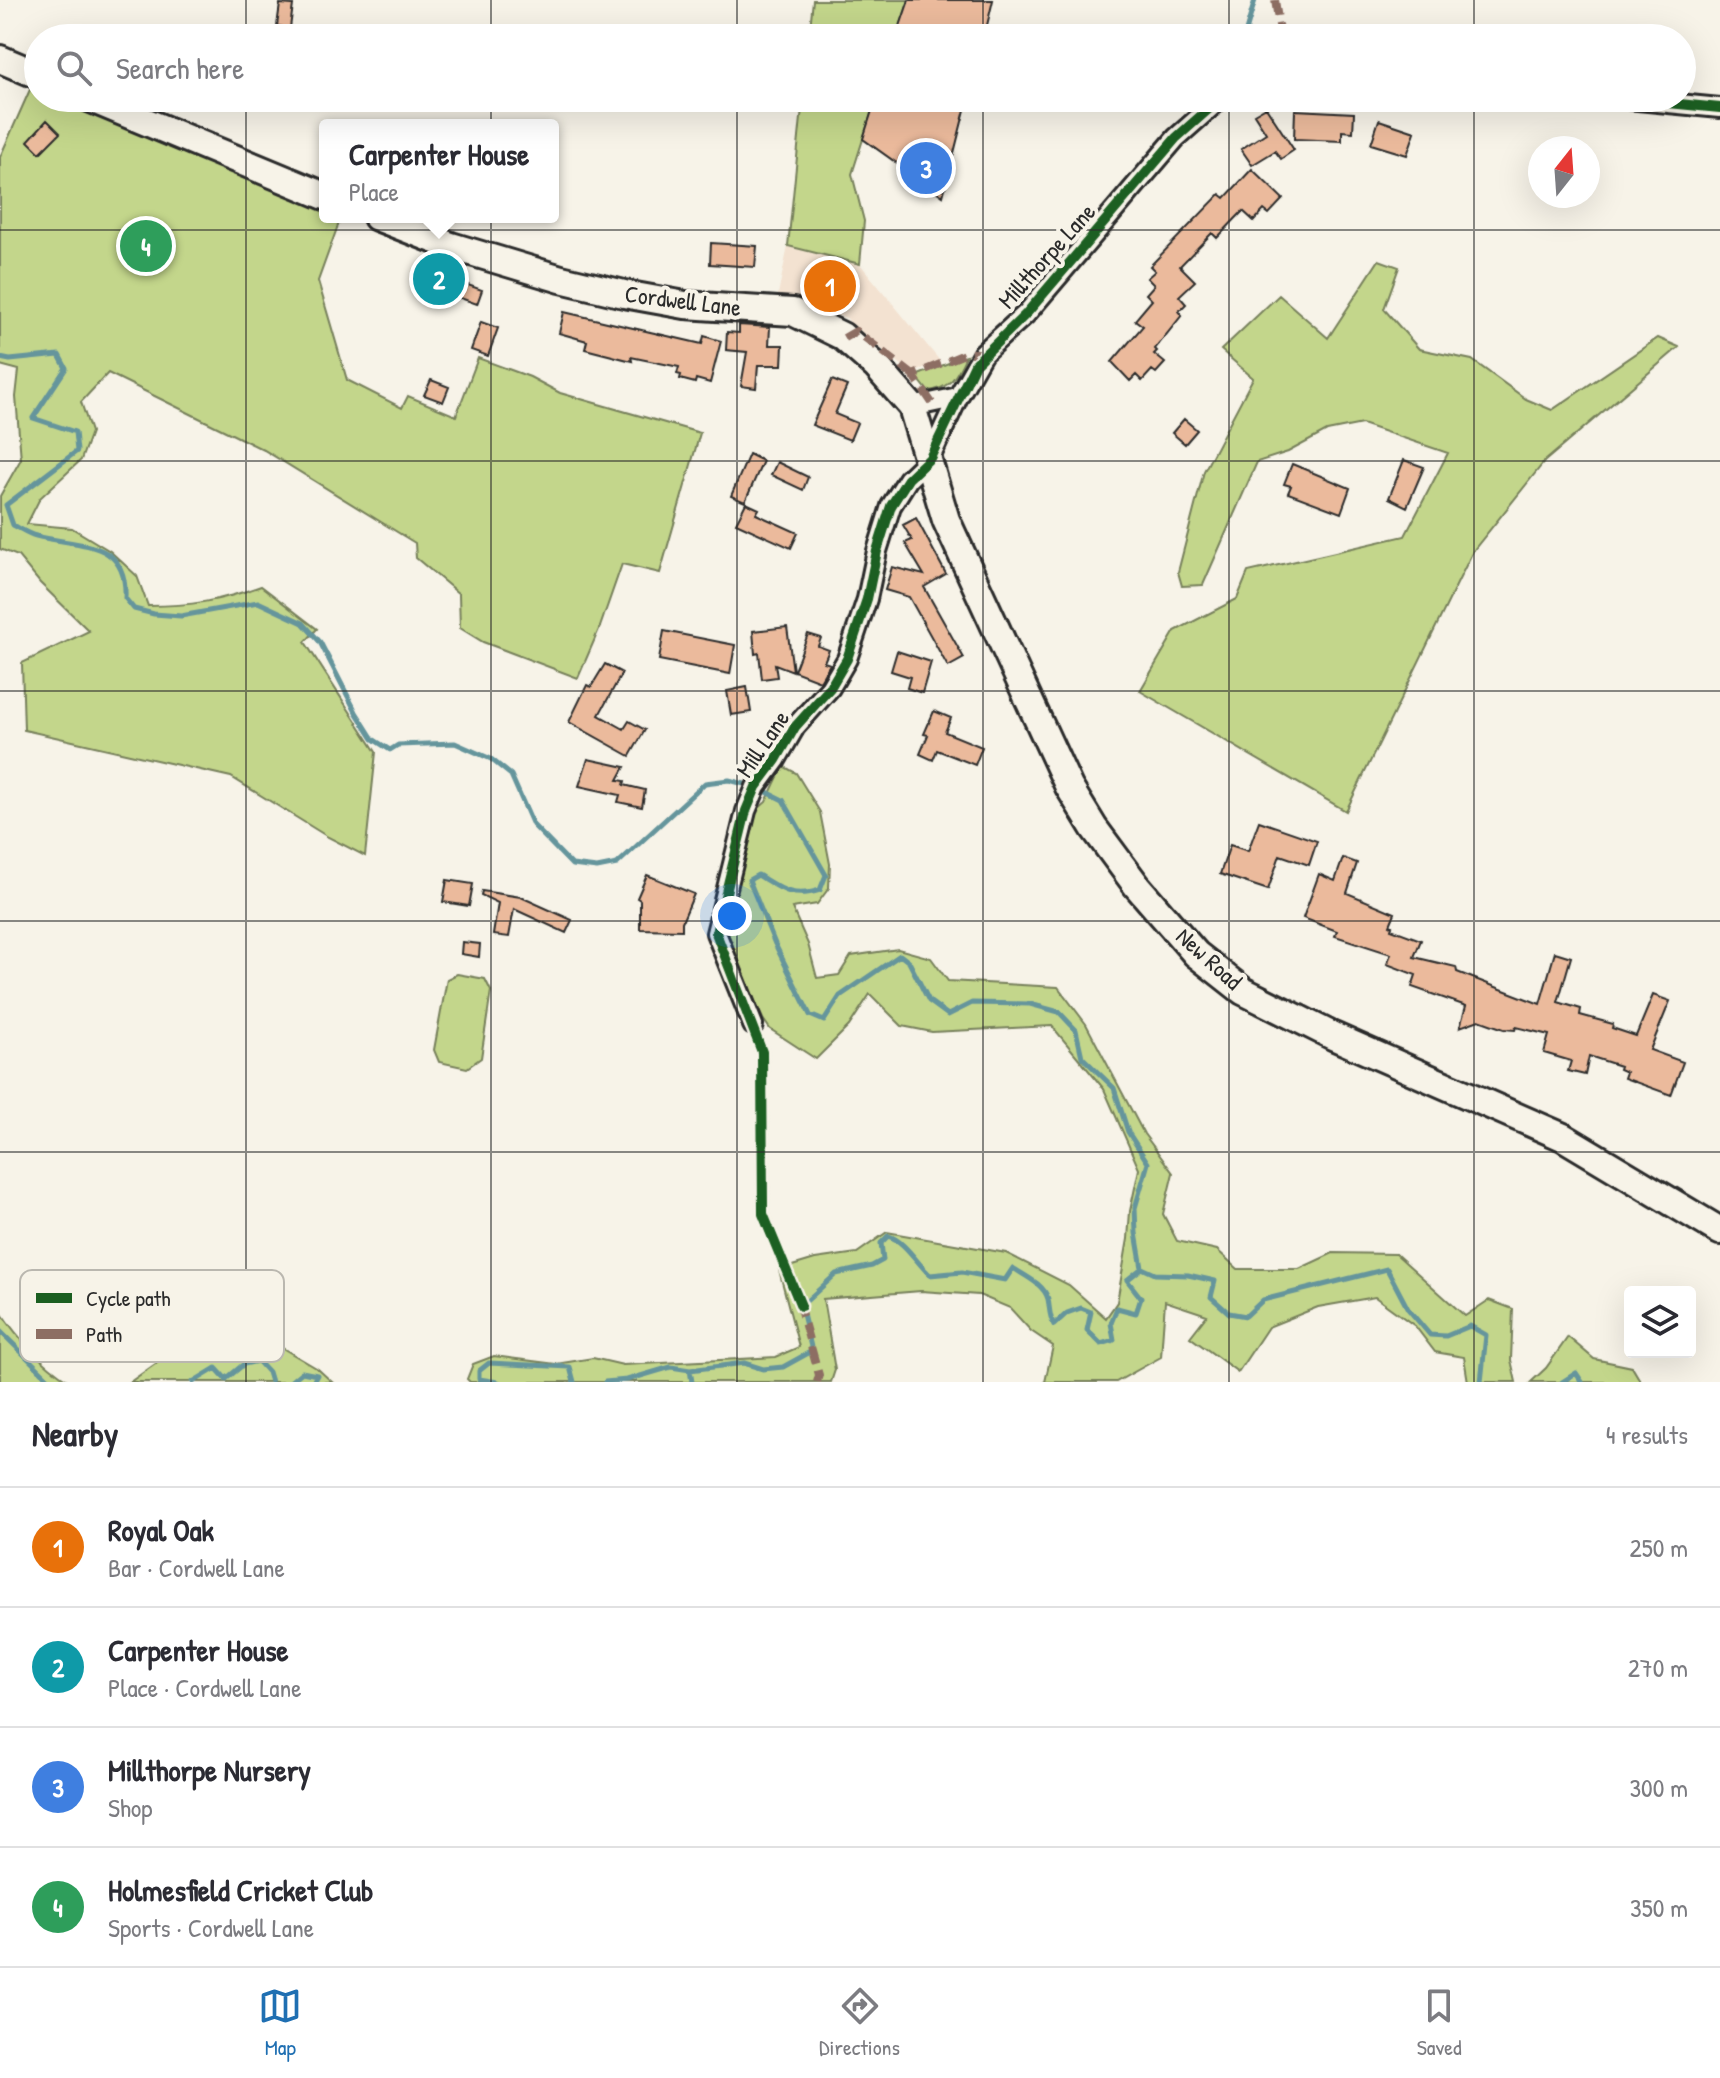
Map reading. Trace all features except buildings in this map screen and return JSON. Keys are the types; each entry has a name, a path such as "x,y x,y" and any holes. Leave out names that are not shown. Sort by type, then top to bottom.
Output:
{"main road":[{"path":"0,59 24,69"},
{"path":"123,112 319,194"},
{"name":"Cordwell Lane","path":"394,223 502,262 624,294 685,305 793,312 842,336 876,366 912,407 930,458"},
{"name":"New Road","path":"930,458 946,520 1069,787 1094,828 1137,886 1196,954 1243,991 1333,1036 1563,1137 1720,1231"}],"street":[{"path":"1696,106 1720,108"},
{"name":"Millthorpe Lane","path":"930,458 958,397 983,353 1026,314 1176,138 1205,112"},
{"path":"912,407 958,397"},
{"name":"Mill Lane","path":"753,1025 716,933 746,811 756,787 789,736 830,688 847,659 867,599 891,506 908,479 930,458"}],"shaded area":[{"path":"788,246 860,264 940,361 912,373 851,325 847,318 777,299"}],"green space":[{"path":"813,0 909,0 901,24 810,24"},
{"path":"24,103 24,112 99,112 319,206 319,223 339,223 318,281 347,380 402,408 408,396 456,416 478,358 530,377 560,393 700,433 660,573 622,564 578,678 483,642 460,628 459,594 416,558 415,543 264,450 108,373 81,402 91,432 81,460 40,498 27,524 72,528 110,551 137,576 148,606 205,602 261,586 317,629 305,642 376,752 365,856 328,837 231,777 24,730 22,663 89,631 40,583 18,556 0,549 0,496 21,459 16,397 19,370 0,365 0,157"},
{"path":"802,112 872,112 852,174 864,221 860,264 788,246"},
{"path":"1379,260 1399,267 1384,309 1419,349 1472,360 1526,399 1552,410 1658,338 1679,347 1545,461 1473,551 1346,811 1140,691 1175,631 1237,599 1248,572 1405,536 1448,453 1362,424 1327,431 1288,452 1257,462 1203,585 1182,586 1178,572 1204,471 1253,378 1221,350 1279,295 1328,338"},
{"path":"966,356 956,375 942,388 928,391 916,376"},
{"path":"783,766 796,773 820,812 830,864 829,888 817,904 792,908 808,944 817,978 839,975 851,956 898,949 931,958 948,981 1058,987 1086,1024 1144,1134 1173,1173 1163,1214 1177,1241 1217,1250 1238,1269 1299,1269 1333,1253 1396,1254 1465,1316 1489,1300 1513,1309 1511,1360 1516,1382 1468,1382 1464,1357 1435,1352 1415,1326 1375,1297 1318,1307 1268,1327 1238,1372 1190,1337 1207,1315 1165,1301 1161,1357 1116,1382 1045,1382 1053,1346 1031,1331 1010,1308 979,1295 921,1291 823,1299 835,1370 831,1382 470,1382 467,1379 473,1364 494,1356 556,1364 593,1358 623,1365 776,1357 799,1347 779,1270 815,1259 857,1253 887,1232 1006,1253 1069,1285 1106,1318 1117,1302 1139,1169 1104,1089 1052,1026 932,1032 902,1026 870,994 849,1026 816,1059 770,1029 763,1019 723,931 750,816 766,802"},
{"path":"457,974 485,979 491,991 481,1058 467,1068 439,1062 434,1050 447,979"},
{"path":"0,1311 20,1338 20,1362 44,1362 70,1382 0,1382"},
{"path":"1568,1337 1594,1359 1632,1367 1641,1382 1531,1382 1546,1368"},
{"path":"284,1349 318,1369 332,1382 130,1382 158,1362 284,1362"}],"waterway":[{"path":"1248,24 1255,0"},
{"path":"0,358 10,360 59,355 66,368 33,418 75,432 77,451 6,505 13,525 33,535 83,545 109,555 118,565 124,579 125,598 134,609 181,616 258,602 303,623 320,642 373,739 390,750 398,745 455,743 491,759 511,775 533,825 572,865 597,868 617,864 705,783 729,780 752,786"},
{"path":"761,789 783,800 826,875 820,890 810,893 794,893 758,875 749,880 775,944 810,1015 824,1021 840,996 900,955 909,962 929,1001 948,1015 972,1003 1030,1004 1059,1012 1076,1030 1082,1057 1114,1088 1128,1132 1148,1163 1135,1208 1142,1268"},
{"path":"605,1382 627,1380 671,1367 690,1370 744,1363 763,1369 783,1367 812,1351 801,1306 836,1274 872,1266 883,1260 881,1243 888,1236 905,1247 930,1275 962,1272 1005,1280 1013,1268 1043,1289 1054,1325 1067,1313 1081,1308 1091,1312 1087,1330 1101,1344 1114,1340 1111,1323 1117,1308 1136,1313 1141,1298 1127,1280 1142,1268"},
{"path":"1142,1268 1155,1274 1188,1275 1215,1281 1211,1297 1229,1313 1246,1316 1263,1300 1387,1269 1408,1309 1430,1335 1446,1336 1470,1326 1486,1335 1481,1382"},
{"path":"0,1331 20,1351"},
{"path":"32,1362 52,1382"},
{"path":"193,1382 216,1368 226,1379 244,1364 253,1362"},
{"path":"259,1362 268,1372 271,1382"},
{"path":"498,1382 479,1379 479,1371 489,1363 570,1367 574,1382"},
{"path":"690,1370 692,1382"},
{"path":"290,1382 302,1372 317,1375 313,1382"},
{"path":"1562,1382 1576,1373 1582,1382"}],"marked path":[{"path":"1275,0 1279,24"},
{"path":"844,338 856,331 913,375"},
{"path":"932,403 913,375 967,353 983,353"},
{"path":"798,1301 819,1375 817,1382"}],"cycle path":[{"path":"1696,106 1720,108"},
{"path":"801,1306 763,1214 762,1052 716,933 746,811 756,787 795,727 830,688 847,659 867,599 891,506 908,479 930,458 975,364 1026,314 1176,138 1205,112"}],"place":[{"name":"Millthorpe Nursery","path":"926,168"},
{"name":"Holmesfield Cricket Club","path":"146,246"},
{"name":"Carpenter House","path":"439,279"},
{"name":"Royal Oak","path":"830,286"}]}
